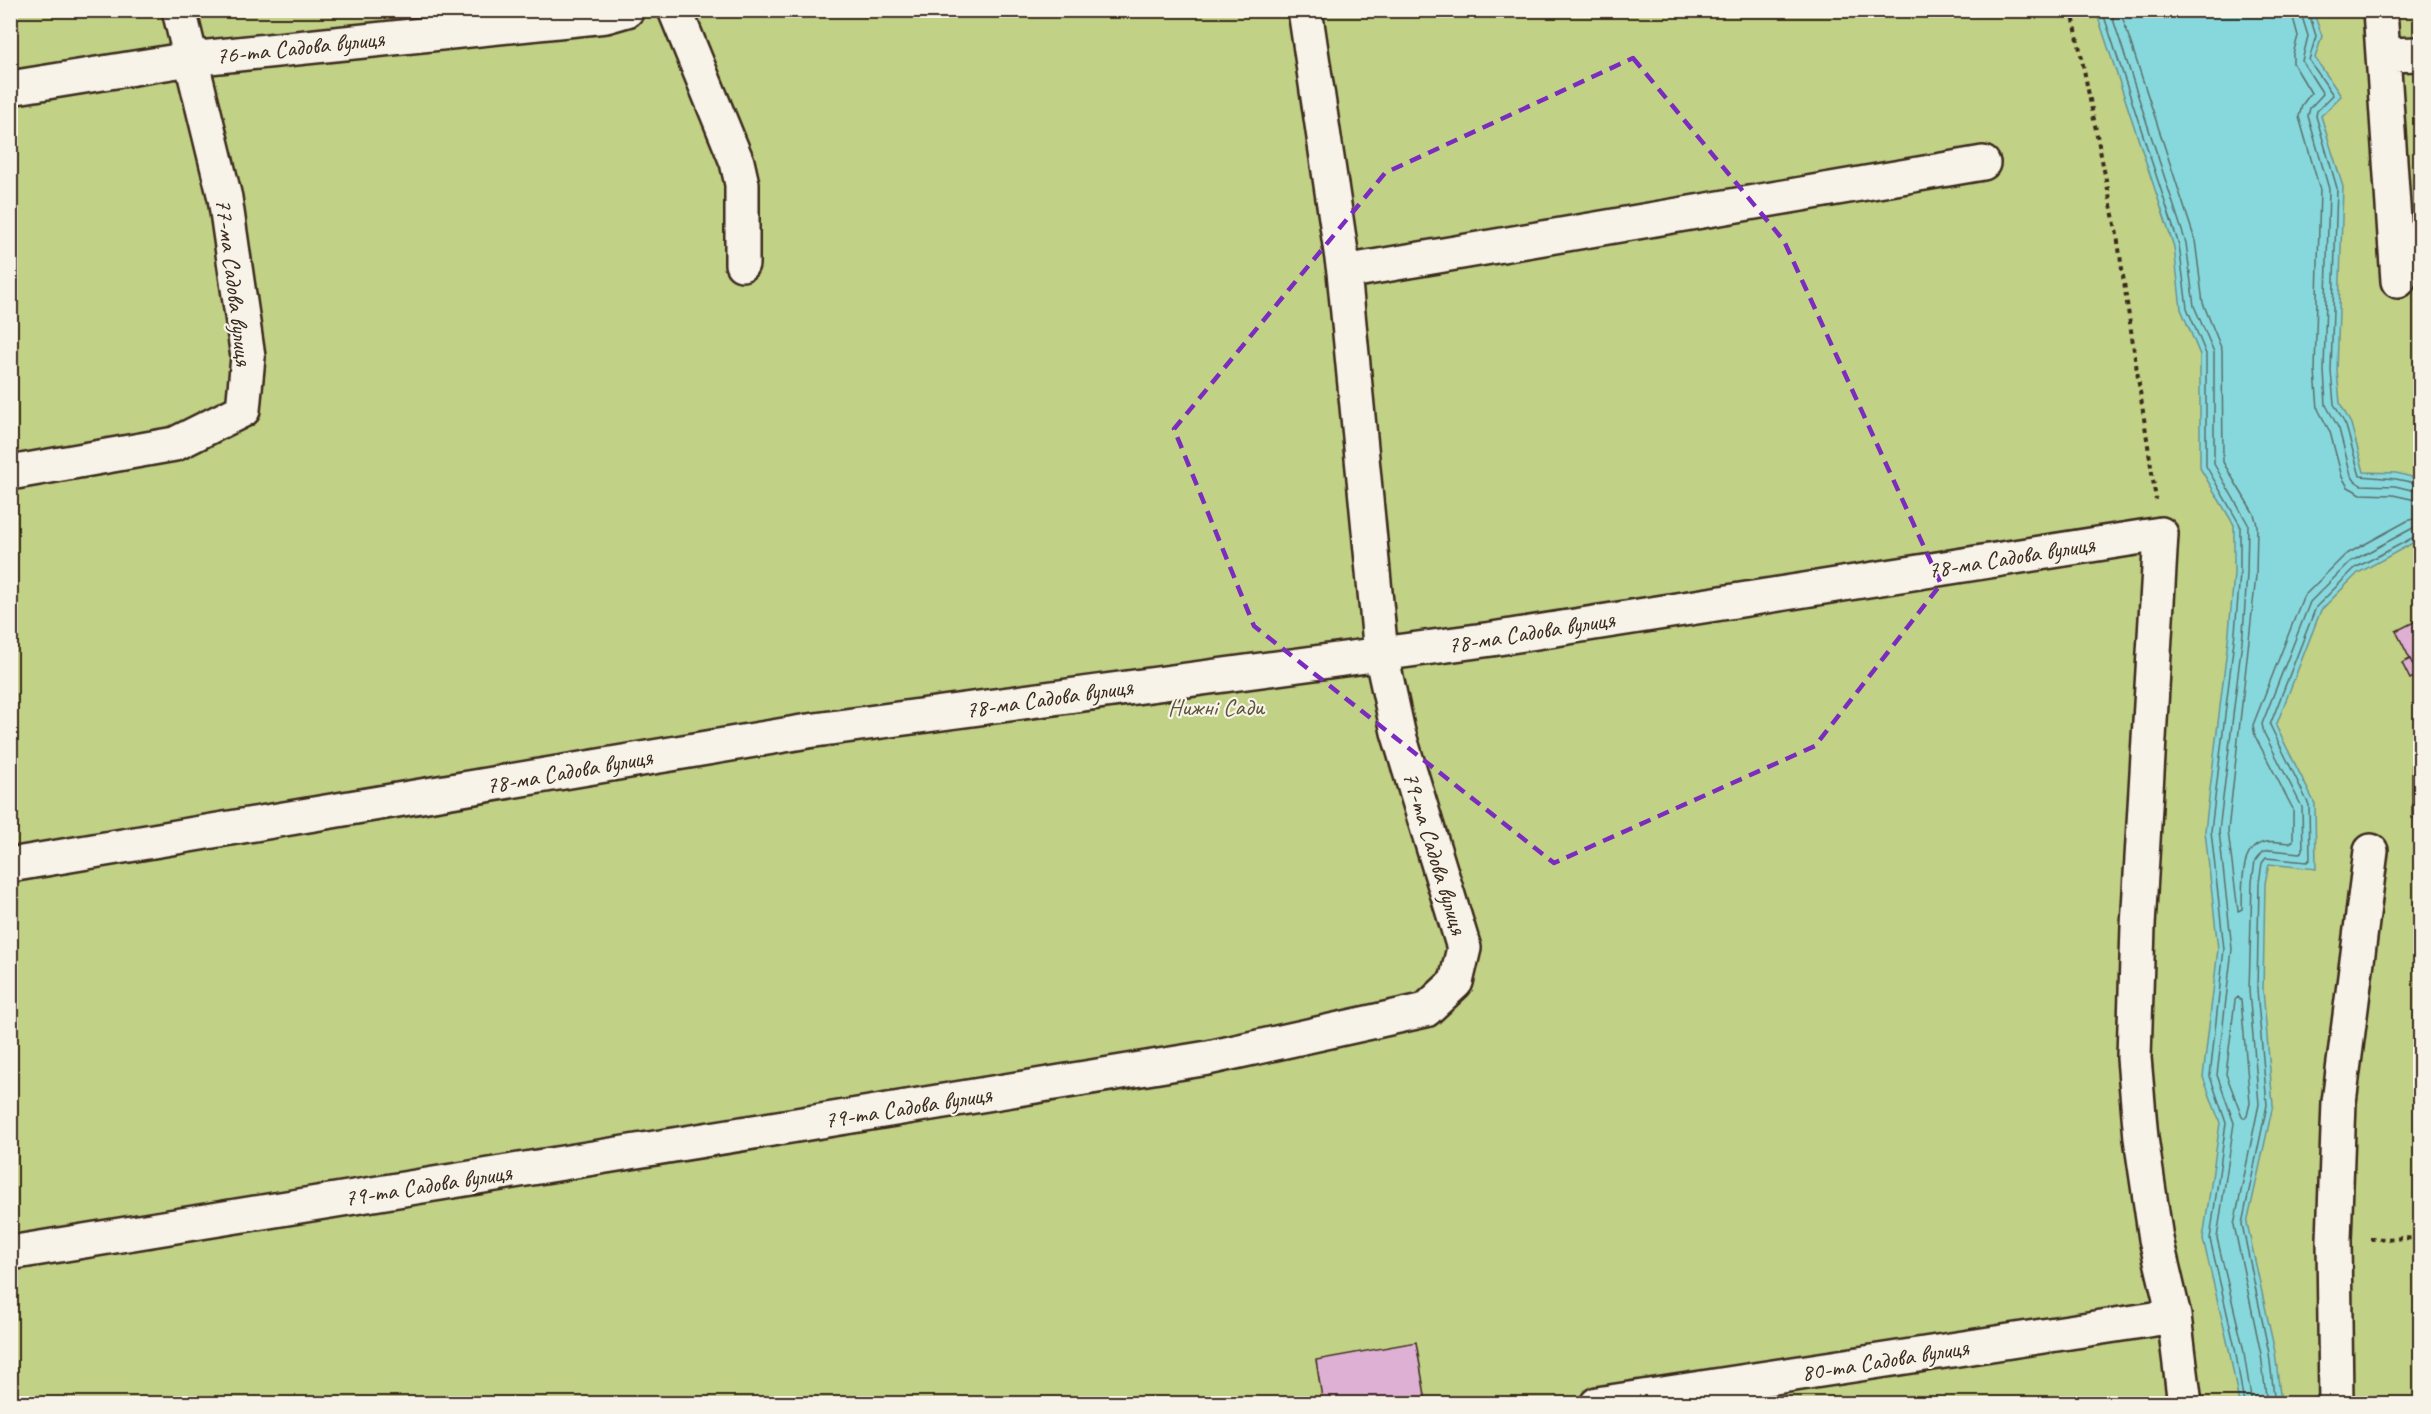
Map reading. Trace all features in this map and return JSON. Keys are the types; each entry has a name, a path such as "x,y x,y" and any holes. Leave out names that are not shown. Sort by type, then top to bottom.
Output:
{"street":[{"path":"179,10 190,59"},
{"name":"76-та Садова вулиця","path":"10,88 190,59 606,16 627,10"},
{"path":"675,10 737,162 742,184 742,264"},
{"name":"79-та Садова вулиця","path":"10,1254 1208,1058 1425,1010 1456,982 1464,948 1398,732 1381,654 1344,272 1305,10"},
{"path":"2380,10 2385,55 2398,281"},
{"path":"2385,55 2421,54"},
{"name":"77-ма Садова вулиця","path":"10,472 175,444 243,410 248,357 225,198 190,59"},
{"path":"1344,272 1983,163"},
{"path":"2161,534 2138,926 2134,1058 2141,1138 2156,1239 2174,1316 2185,1404"},
{"name":"78-ма Садова вулиця","path":"10,865 808,731 1516,635 2161,534"},
{"path":"2336,1404 2334,1240 2339,1102 2371,851"},
{"name":"80-та Садова вулиця","path":"1597,1404 2174,1316"}],"path":[{"path":"2072,10 2117,236 2161,534"},
{"path":"2334,1240 2421,1238"}],"highlighted area":[{"path":"1633,58 1784,241 1941,584 1815,746 1554,863 1254,626 1174,429 1385,173"}],"green space":[{"name":"Нижні Сади","path":"11,11 2420,11 2420,1403 11,1403"}],"water":[{"path":"2096,11 2313,11 2322,36 2315,58 2341,96 2321,116 2343,187 2337,371 2340,403 2351,424 2364,472 2396,473 2420,479 2420,539 2358,573 2321,610 2276,726 2315,804 2316,869 2269,864 2265,883 2263,990 2273,1105 2247,1224 2275,1352 2281,1403 2239,1403 2229,1349 2203,1239 2220,1123 2203,1077 2218,949 2205,831 2229,632 2234,574 2234,525 2200,468 2200,355 2181,309 2174,247"}],"building":[{"path":"2420,619 2420,673 2418,675 2396,631"},
{"path":"2410,659 2418,675 2410,679 2402,663"},
{"path":"2412,742 2420,742 2420,818 2412,818"},
{"path":"1416,1342 1426,1401 1409,1404 1323,1404 1316,1360"}]}
